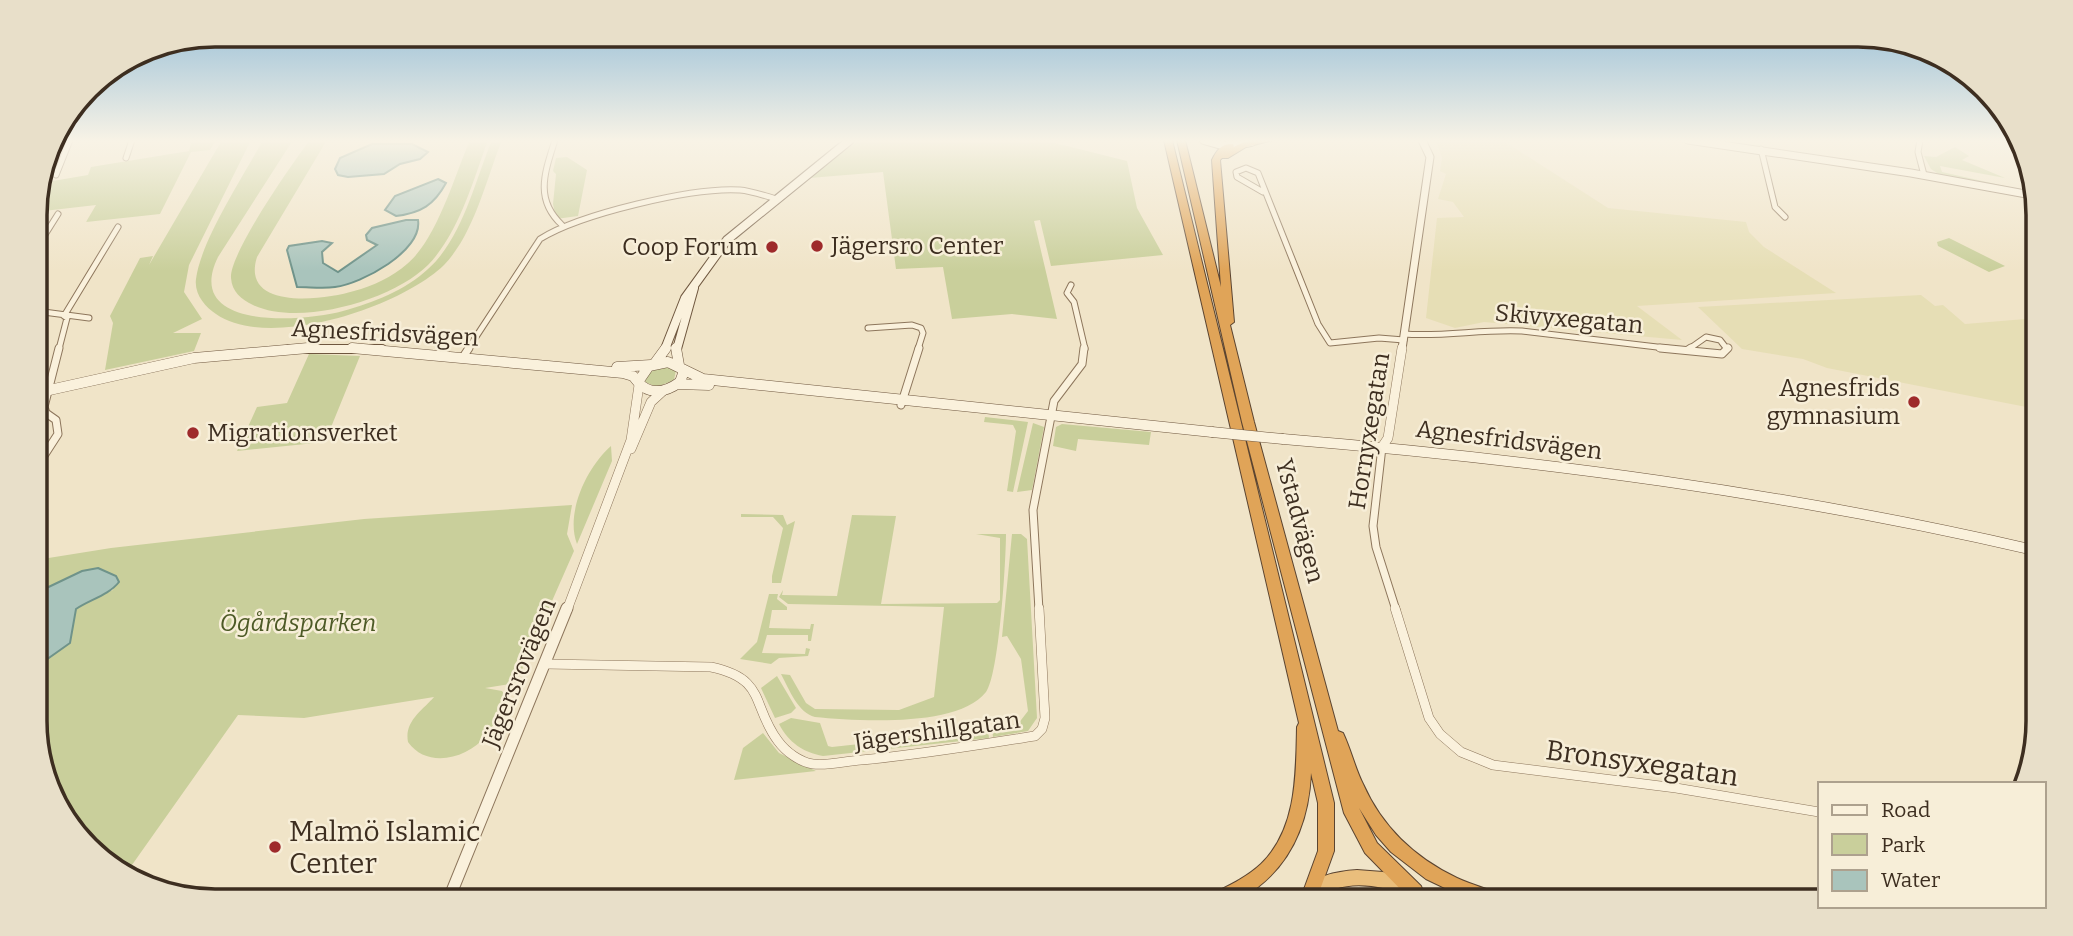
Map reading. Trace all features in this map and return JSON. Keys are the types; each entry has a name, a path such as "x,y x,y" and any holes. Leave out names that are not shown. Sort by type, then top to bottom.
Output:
{"highway":[{"name":"Ystadvägen","path":"1178,184 1305,709 1328,822 1326,851 1308,888"},
{"name":"Ystadvägen","path":"1191,184 1235,368 1346,793 1360,830 1371,848 1417,888"},
{"path":"1218,184 1235,368"},
{"path":"1238,888 1254,879 1273,861 1289,839 1298,816 1306,766 1305,709"},
{"path":"1326,717 1342,747 1365,807 1392,844 1434,877 1464,888"},
{"path":"1320,888 1334,880 1366,877 1399,888"}],"main road":[{"path":"639,383 642,371 663,355 677,315 731,235 796,184"},
{"path":"663,391 677,384 681,368 676,345 695,285"},
{"name":"Agnesfridsvägen","path":"48,390 167,363 277,348 344,347 623,373 633,376 649,390 663,391"},
{"name":"Agnesfridsvägen","path":"568,368 653,364 681,368 703,379 902,402"},
{"name":"Agnesfridsvägen","path":"677,384 970,407 1584,469 1749,494 1916,524 2026,548"}],"street":[{"path":"545,184 542,197 549,214 562,225"},
{"path":"1249,184 1263,192"},
{"path":"1261,184 1263,192"},
{"name":"Hornyxegatan","path":"1426,184 1388,438 1382,447 1373,526 1376,547 1429,718 1440,734 1461,752"},
{"path":"1769,184 1775,207 1785,217"},
{"path":"1970,184 2024,194"},
{"path":"463,357 540,239 562,225 724,190 750,191 777,199"},
{"name":"Skivyxegatan","path":"1263,192 1318,324 1330,343 1379,338 1438,337 1500,330 1718,355 1728,350 1724,343 1710,337 1702,328"},
{"path":"48,230 58,214"},
{"path":"64,316 118,227"},
{"name":"Jägershillgatan","path":"546,664 702,667 729,671 750,687 785,749 798,759 814,764 879,759 1035,736 1045,719 1033,510 1054,401 1082,365 1085,350 1074,302 1067,293 1071,285"},
{"path":"48,313 89,318"},
{"path":"48,398 67,318 64,316"},
{"path":"868,328 912,325 921,328 923,333 902,402"},
{"path":"1688,350 1701,339 1710,337"},
{"name":"Jägersrovägen","path":"453,889 546,664 625,459 640,404 639,383"},
{"name":"Jägersrovägen","path":"625,459 637,439 651,402 663,391"},
{"path":"48,414 56,420 58,434 48,450"},
{"name":"Bronsyxegatan","path":"1461,752 1493,765 1676,788 1818,812"}],"shaded area":[{"path":"1443,184 1570,184 1608,208 1746,222 1749,232 1764,247 1836,293 1637,306 1682,340 1484,322 1455,328 1426,318 1437,218 1464,217 1453,202 1438,199"},
{"path":"1921,295 1935,306 1943,305 1965,324 2026,319 2026,407 1827,368 1803,359 1742,349 1698,307"}],"green space":[{"path":"50,184 175,184 160,214 86,222 96,205 48,211"},
{"path":"196,184 229,184 189,265 184,292 202,319 173,333 201,333 194,351 105,370 113,323 110,316 140,258 153,256 149,265"},
{"path":"238,184 265,184 218,257 211,281 217,298 231,310 252,316 302,318 365,304 388,295 419,277 440,257 450,242 476,184 486,184 463,238 444,265 424,281 398,296 334,319 300,326 268,328 239,324 216,314 201,300 197,290 199,263"},
{"path":"279,184 301,184 257,257 255,274 261,286 273,294 288,298 324,297 368,286 401,269 418,253 427,239 453,184 472,184 457,222 428,265 412,278 370,299 320,311 273,311 253,305 238,295 233,287 233,266 263,208"},
{"path":"555,184 584,184 578,216 556,219 553,204"},
{"path":"885,184 1132,184 1137,208 1163,255 1051,266 1040,220 1034,221 1057,319 1012,314 952,319 943,267 896,269"},
{"path":"1949,238 2005,266 1989,272 1938,246 1937,242"},
{"path":"309,354 360,356 325,442 237,451 257,407 287,403"},
{"path":"665,366 676,370 674,380 657,387 645,382 650,370"},
{"path":"985,417 1028,422 1013,492 1007,491 1016,431 1013,425 984,422"},
{"path":"1033,423 1044,427 1032,490 1017,492"},
{"path":"1062,424 1151,432 1149,445 1078,439 1076,451 1053,446 1056,427"},
{"path":"611,446 612,461 577,544 574,519 580,491 594,466"},
{"name":"Ögårdsparken","path":"572,505 567,534 574,551 516,683 485,688 502,691 505,695 489,732 478,744 447,758 426,756 416,750 408,742 409,728 420,711 434,697 304,718 238,715 131,866 113,854 82,823 60,785 49,742 47,659 70,643 75,610 95,596 113,590 116,576 98,568 47,588 47,558 111,548 364,519"},
{"path":"741,514 783,515 787,525 795,521 781,583 772,583 772,576 783,528 773,517 741,517"},
{"path":"852,515 896,516 881,604 997,603 1000,600 1000,538 976,534 1006,534 995,664 986,692 972,704 931,717 856,720 815,717 804,711 795,700 781,674 790,675 806,703 815,709 899,710 934,697 944,607 788,604 779,597 783,590 782,595 837,596"},
{"path":"1012,534 1021,534 1027,539 1037,718 1028,731 993,737 992,728 1018,724 1028,711 1021,659 1007,636 1002,637"},
{"path":"769,594 778,594 777,599 787,610 772,610 769,628 810,629 811,624 814,624 811,641 808,641 808,635 767,635 762,653 805,654 806,648 810,649 808,656 779,658 771,664 740,659 757,642"},
{"path":"777,676 796,708 791,713 775,718 761,688"},
{"path":"791,718 820,723 828,746 832,747 988,730 989,738 823,756 803,749 787,736 779,724"},
{"path":"763,733 779,753 816,771 734,780 743,748"}],"water":[{"path":"426,184 446,184 426,207 413,213 396,216 385,210 395,196"},
{"path":"418,220 417,232 411,243 401,254 374,273 335,287 297,287 287,250 289,246 322,241 332,243 322,252 323,263 338,272 377,245 367,240 366,235 372,228"},
{"path":"98,568 116,576 119,582 104,594 76,609 70,643 47,659 47,588 82,571"}],"place":[{"name":"Jägersro Center","path":"817,246"},
{"name":"Coop Forum","path":"772,247"},
{"name":"Agnesfrids gymnasium","path":"1914,402"},
{"name":"Migrationsverket","path":"193,433"},
{"name":"Malmö Islamic Center","path":"275,847"}]}
